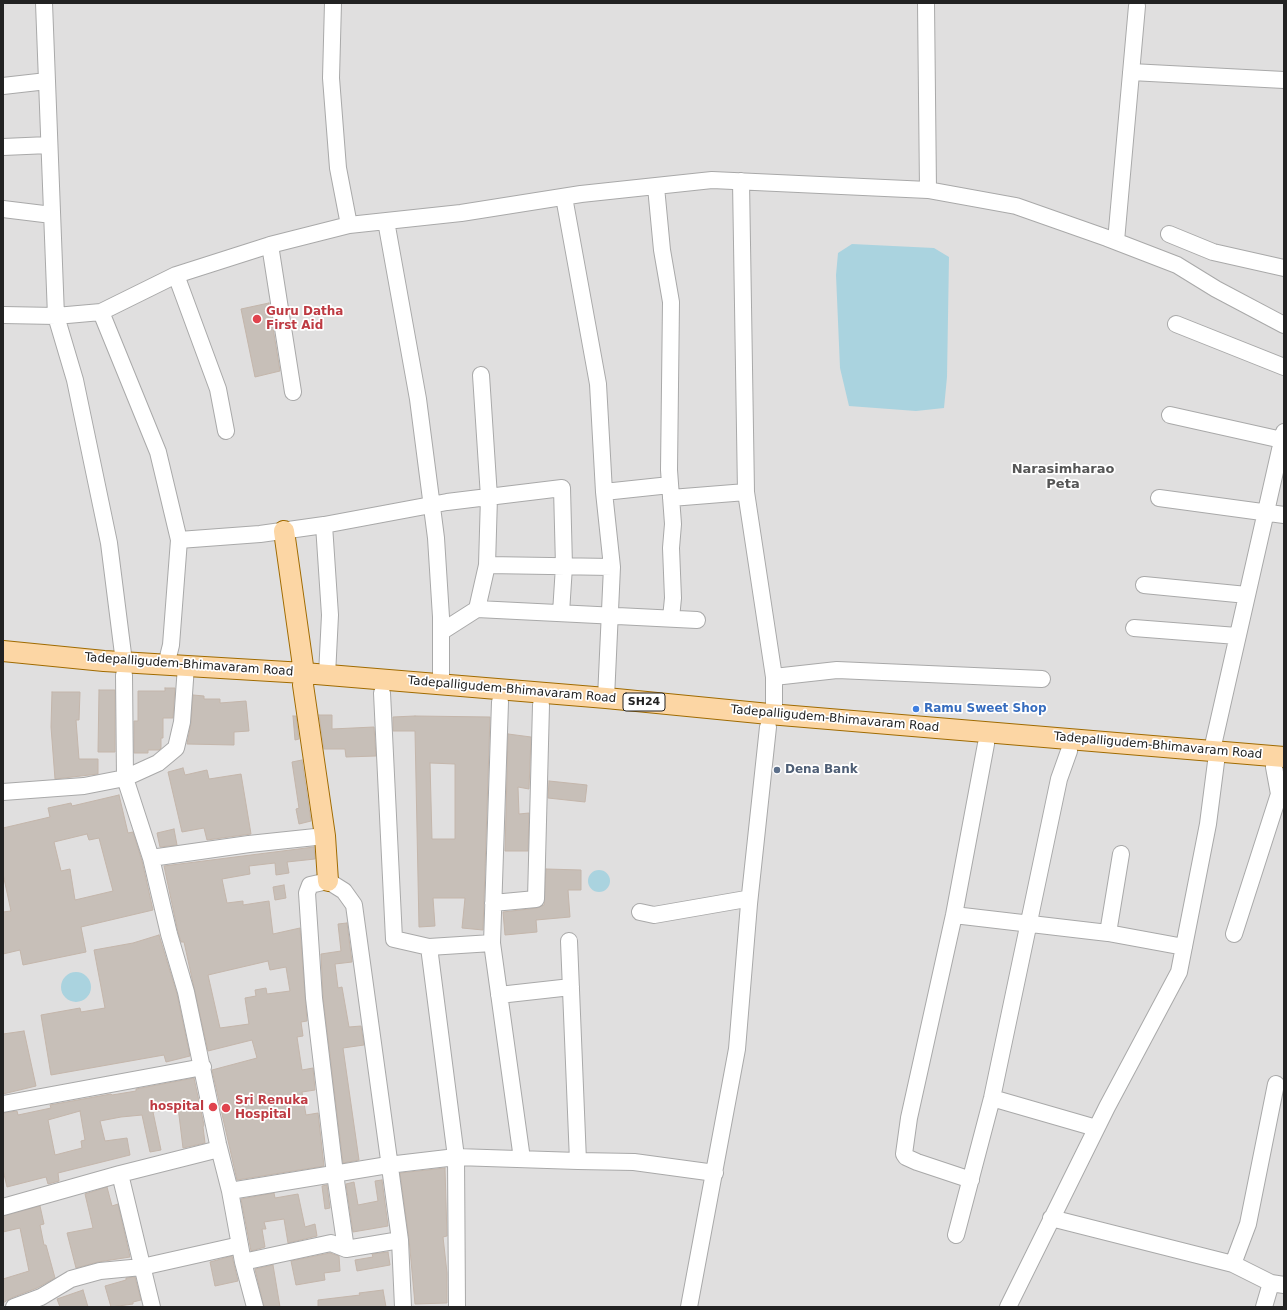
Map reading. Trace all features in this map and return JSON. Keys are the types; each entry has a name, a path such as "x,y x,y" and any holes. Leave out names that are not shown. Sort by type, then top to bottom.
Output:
{"main road":[{"path":"284,531 325,836 328,881"},
{"name":"Tadepalligudem-Bhimavaram Road","path":"3,651 124,669 166,665 185,672 304,679 327,674 349,683 441,684 606,698 771,721 1214,756"},
{"name":"SH24","path":"3,664 185,672"},
{"name":"SH24","path":"304,679 349,683 382,693 771,721 986,744 1069,751 1214,756 1281,764"}],"street":[{"path":"44,3 56,316 75,380 110,543 124,669 125,778 151,858 169,934 186,992 219,1149 230,1191 243,1262 255,1307"},
{"path":"333,3 331,78 338,168 349,225"},
{"path":"926,3 928,190"},
{"path":"1116,241 1137,6"},
{"path":"1131,72 1284,80"},
{"path":"3,86 47,81"},
{"path":"3,147 49,145"},
{"path":"3,315 56,316 101,312 176,275 270,245 349,225 462,213 564,197 712,180 928,190 1016,206 1116,241 1177,265 1216,289 1284,325"},
{"path":"689,1307 737,1049 749,904 771,721 774,677 746,492 741,181"},
{"path":"656,187 662,250 671,302 670,491 673,524 670,548 673,598 671,618"},
{"path":"564,197 598,384 604,492 612,567 606,698"},
{"path":"3,209 52,215"},
{"path":"386,221 418,399 436,538 441,632 441,684"},
{"path":"1169,234 1213,252 1284,268"},
{"path":"270,245 293,392"},
{"path":"176,275 218,389 226,431"},
{"path":"101,312 158,452 179,540 171,646 166,665"},
{"path":"1176,324 1284,367"},
{"path":"477,609 487,565 489,497 481,375"},
{"path":"1008,1307 1096,1128 1179,972 1208,824 1214,756 1237,636 1283,436 1170,415"},
{"path":"179,540 324,526 432,505 562,488 564,566 561,613"},
{"path":"604,492 746,492"},
{"path":"1159,498 1284,515"},
{"path":"324,526 330,615 327,674"},
{"path":"487,565 612,567"},
{"path":"1144,586 1247,594"},
{"path":"441,632 477,609 697,620"},
{"path":"1134,628 1237,636"},
{"path":"774,677 837,670 1042,679"},
{"path":"3,792 84,786 125,778 158,763 176,748 182,722 185,672"},
{"path":"382,693 394,939 429,947 492,943"},
{"path":"500,702 492,943 522,1159"},
{"path":"494,903 536,899 541,705"},
{"path":"971,1180 917,1162 906,1157 904,1154 909,1118 954,915 986,744"},
{"path":"956,1235 992,1098 1060,778 1069,751"},
{"path":"1234,934 1279,794 1281,764"},
{"path":"151,858 249,844 325,836"},
{"path":"1108,933 1121,854"},
{"path":"346,1249 335,1174 314,998 306,893 310,885 328,881 344,891 354,905 388,1165 400,1240 403,1307"},
{"path":"640,912 654,915 746,899 749,904"},
{"path":"954,915 1108,933 1184,946"},
{"path":"569,941 578,1161"},
{"path":"429,947 456,1157 457,1307"},
{"path":"499,995 571,987"},
{"path":"3,1104 202,1067"},
{"path":"1233,1264 1248,1224 1276,1084"},
{"path":"992,1098 1096,1128"},
{"path":"3,1205 219,1149"},
{"path":"230,1191 388,1165 456,1157 634,1162 715,1173"},
{"path":"120,1174 152,1307"},
{"path":"1051,1218 1233,1264 1277,1284 1264,1307"},
{"path":"243,1262 332,1243 346,1249 400,1240"},
{"path":"14,1307 41,1297 71,1279 100,1272 142,1267 240,1245"}],"shaded area":[{"path":"3,3 1284,3 1284,1307 3,1307"}],"water":[{"path":"852,244 934,248 949,257 947,377 944,408 916,411 849,406 840,368 836,275 838,253"},
{"path":"599,870 607,873 610,881 607,889 599,892 591,889 588,881 591,873"},
{"path":"76,972 87,976 91,987 87,998 76,1002 65,998 61,987 65,976"}],"building":[{"path":"269,303 280,371 255,377 241,309"},
{"path":"165,688 175,688 173,718 163,718 163,738 161,738 161,748 159,750 148,750 148,753 134,753 134,721 138,721 138,691 165,691"},
{"path":"99,690 115,690 115,752 98,752"},
{"path":"52,692 80,692 79,720 76,720 79,759 98,759 98,774 55,779 51,727"},
{"path":"193,695 204,696 204,699 220,699 220,703 246,701 249,731 234,732 234,745 187,744 191,723"},
{"path":"319,715 332,715 332,729 374,727 376,756 346,757 345,749 324,749"},
{"path":"293,716 296,716 299,739 295,740"},
{"path":"393,717 490,717 483,930 462,928 465,898 433,898 435,926 419,927 415,731 393,731","holes":["430,763 455,764 455,839 432,839"]},
{"path":"508,734 531,737 529,789 518,787 519,814 529,813 528,851 505,851"},
{"path":"302,760 311,821 299,824 296,809 299,808 292,762"},
{"path":"183,768 185,775 207,770 209,779 241,774 251,834 207,840 204,828 182,832 168,772"},
{"path":"549,781 587,785 585,802 548,798"},
{"path":"119,795 128,833 133,832 142,861 153,910 81,927 86,952 23,965 20,950 3,954 3,912 11,911 3,874 3,828 50,817 48,808 71,803 72,806","holes":["87,834 89,840 99,838 113,891 75,900 70,869 61,871 54,842"]},
{"path":"174,829 177,845 160,847 157,833"},
{"path":"314,847 315,859 287,862 289,873 276,875 275,863 249,866 250,874 222,879 227,903 243,901 243,905 269,901 273,934 300,928 307,1021 301,1022 303,1036 297,1037 302,1070 313,1068 315,1090 302,1092 306,1115 318,1113 324,1166 237,1180 212,1070 257,1058 252,1040 208,1051 184,942 181,942 178,932 164,866","holes":["268,961 270,970 286,967 290,991 267,994 266,988 255,990 256,996 245,998 249,1024 220,1028 208,975"]},
{"path":"546,869 581,870 581,890 568,890 570,917 536,920 537,932 505,935 503,912 537,908 544,905"},
{"path":"284,885 286,898 275,900 273,887"},
{"path":"347,923 352,962 335,964 338,988 342,987 349,1027 361,1026 364,1045 343,1048 359,1160 343,1163 323,997 321,954 341,951 338,924"},
{"path":"159,935 177,994 190,1056 166,1062 164,1055 51,1075 41,1015 80,1008 81,1012 105,1008 94,950 133,943"},
{"path":"24,1031 36,1086 3,1094 3,1034"},
{"path":"194,1078 204,1125 205,1143 183,1148 178,1107 153,1112 161,1150 150,1152 142,1115 100,1121 105,1141 127,1138 130,1155 58,1173 59,1181 48,1184 46,1177 7,1187 3,1170 3,1113 17,1111 18,1115 51,1108 50,1105 136,1091 136,1089","holes":["80,1111 85,1140 81,1141 82,1148 55,1155 48,1120"]},
{"path":"445,1168 447,1236 443,1237 447,1273 447,1303 415,1304 409,1239 400,1173"},
{"path":"382,1180 388,1226 353,1232 346,1184 354,1182 358,1205 378,1201 375,1181"},
{"path":"327,1185 330,1208 325,1209 322,1186"},
{"path":"107,1187 112,1206 118,1204 130,1257 98,1262 76,1268 67,1233 93,1228 85,1194"},
{"path":"274,1193 275,1198 298,1194 305,1227 315,1224 317,1236 288,1243 284,1219 264,1222 266,1229 262,1229 265,1247 251,1251 241,1199"},
{"path":"40,1206 44,1224 40,1225 44,1245 46,1245 55,1278 37,1288 11,1298 3,1303 3,1279 29,1271 20,1228 3,1232 3,1216"},
{"path":"388,1252 390,1265 357,1271 355,1260 373,1257 372,1254"},
{"path":"330,1253 339,1256 340,1271 324,1273 325,1280 296,1285 291,1261"},
{"path":"232,1256 238,1281 215,1286 210,1262"},
{"path":"273,1265 280,1307 264,1307 255,1269"},
{"path":"135,1277 141,1300 133,1302 133,1304 111,1307 105,1286 126,1280 126,1278"},
{"path":"83,1290 88,1307 60,1307 57,1299"},
{"path":"383,1290 386,1307 318,1307 318,1300 360,1295 359,1293"}],"place":[{"name":"Guru Datha First Aid","path":"257,319"},
{"name":"Ramu Sweet Shop","path":"916,709"},
{"name":"Dena Bank","path":"777,770"},
{"name":"hospital","path":"213,1107"},
{"name":"Sri Renuka Hospital","path":"226,1108"}],"district":[{"name":"Narasimharao Peta","path":"1063,478"}]}
